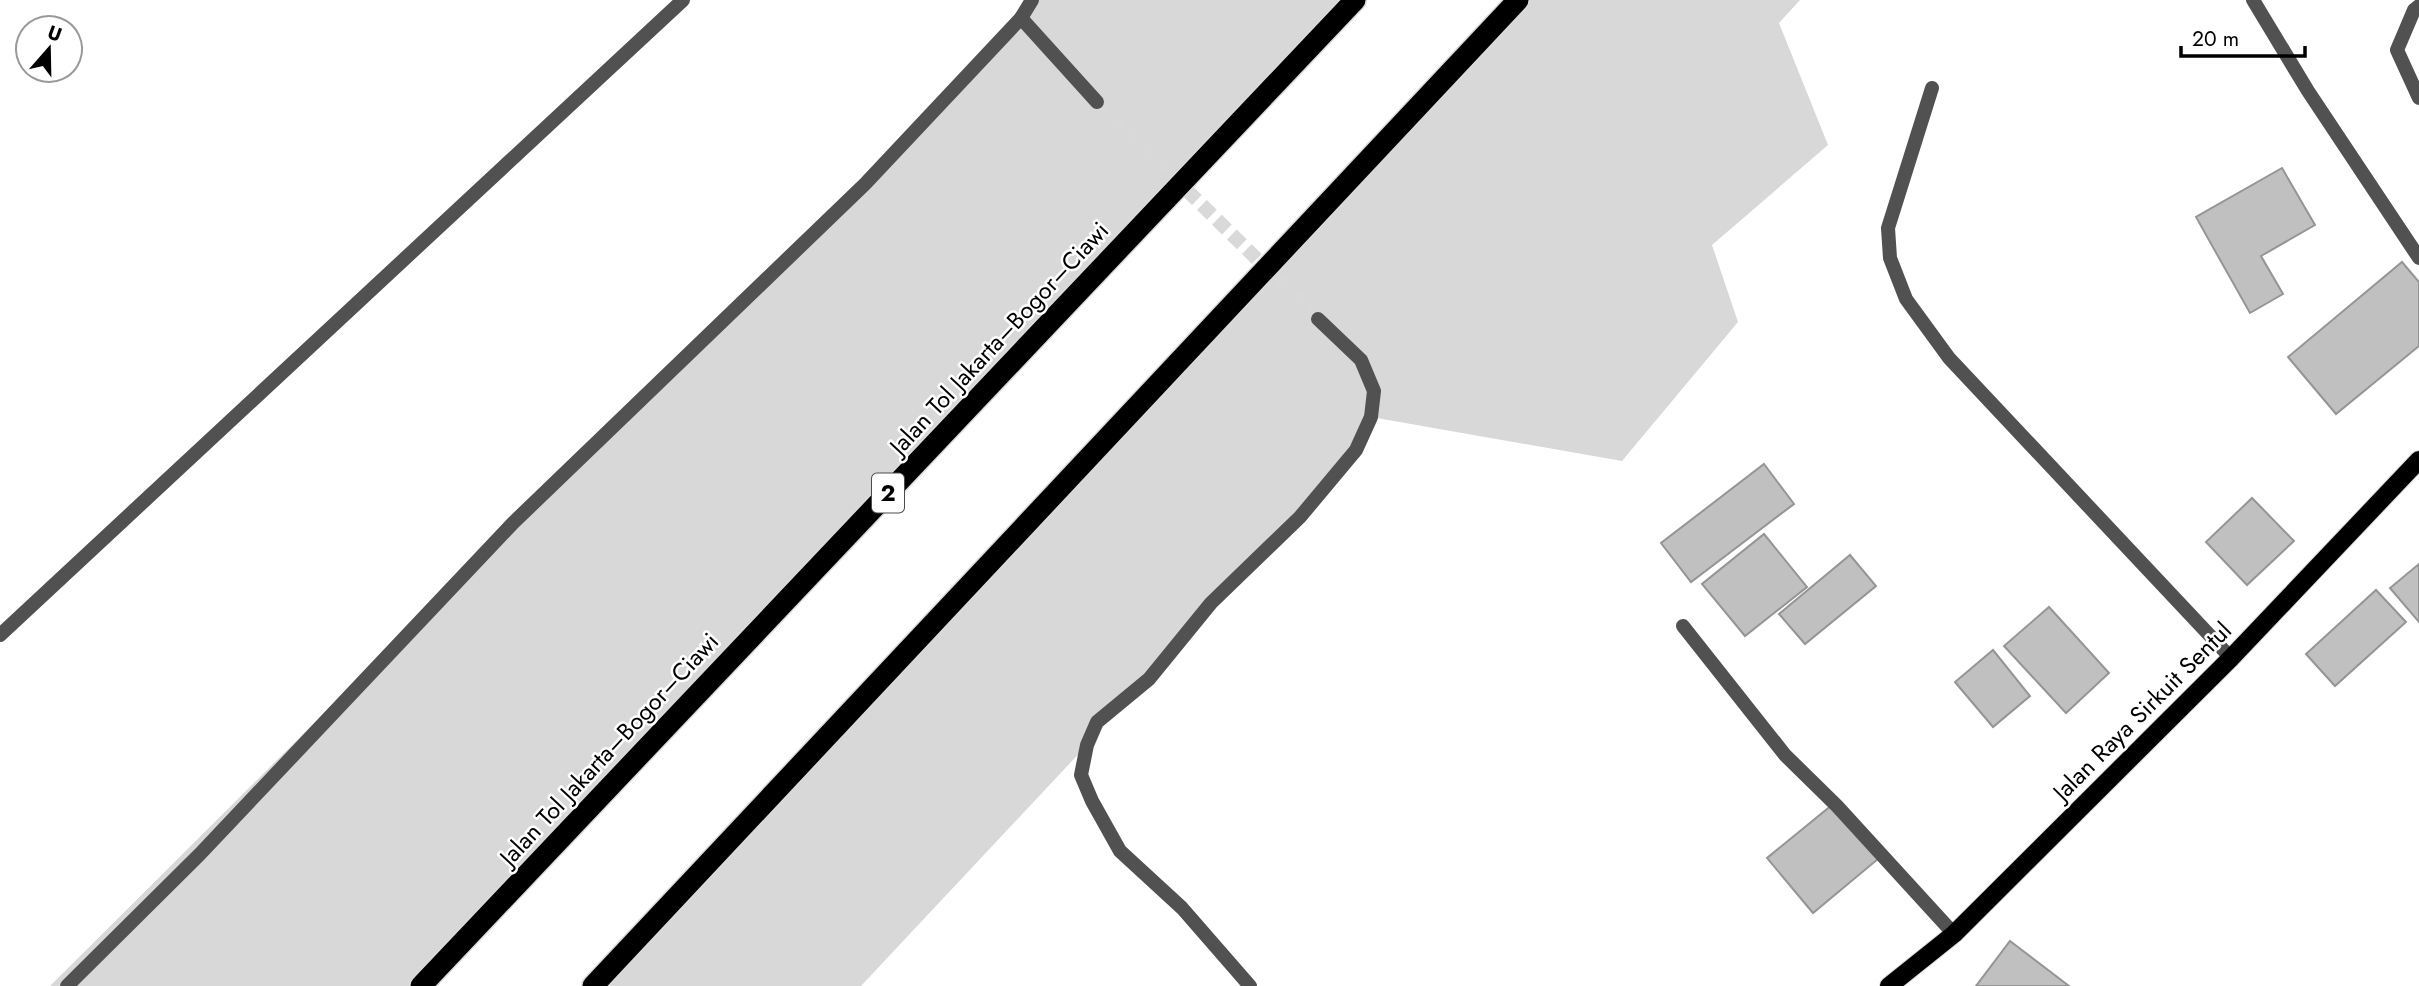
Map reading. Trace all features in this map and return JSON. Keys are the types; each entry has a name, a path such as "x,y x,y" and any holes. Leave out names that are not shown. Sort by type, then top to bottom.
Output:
{"highway":[{"name":"Jalan Tol Jakarta–Bogor–Ciawi","path":"421,986 1355,0"},
{"path":"593,986 1518,0"}],"main road":[{"name":"Jalan Raya Sirkuit Sentul","path":"1889,986 1954,934 2231,658 2419,460"}],"street":[{"path":"0,635 683,0"},
{"path":"67,986 200,853 513,523 865,184 1021,18 1032,0"},
{"path":"2253,0 2308,91 2419,258"},
{"path":"2419,6 2414,10 2397,50 2419,98"},
{"path":"1021,18 1097,102"},
{"path":"1932,88 1888,228 1890,258 1906,299 1949,358 2231,658"},
{"path":"1250,986 1182,908 1120,851 1081,775 1087,745 1097,722 1149,679 1210,603 1300,517 1356,450 1371,417 1374,391 1361,360 1318,319"},
{"path":"1683,626 1785,755 1837,806 1954,934"}],"shaded area":[{"path":"1038,0 1355,0 422,986 50,986 494,544 865,184"},
{"path":"1518,0 1800,0 1779,23 1828,145 1712,245 1738,322 1622,461 1371,417 1300,517 1149,679 1097,722 1087,745 861,986 590,986"}],"building":[{"path":"2282,168 2315,225 2261,256 2283,294 2250,313 2196,217"},
{"path":"2402,262 2419,282 2419,346 2336,414 2288,357"},
{"path":"1764,464 1794,504 1691,582 1661,543"},
{"path":"2252,498 2294,541 2247,585 2206,542"},
{"path":"1764,534 1807,587 1745,636 1702,584"},
{"path":"1850,555 1876,586 1805,644 1779,614"},
{"path":"2419,564 2419,622 2390,588"},
{"path":"2376,590 2406,622 2335,686 2306,654"},
{"path":"2049,607 2109,673 2066,713 2004,646"},
{"path":"1993,650 2030,696 1993,727 1955,682"},
{"path":"1832,805 1878,859 1813,913 1767,858"},
{"path":"2010,941 2069,986 1976,986"}],"tunnel":[{"path":"1097,102 1318,319"}]}
